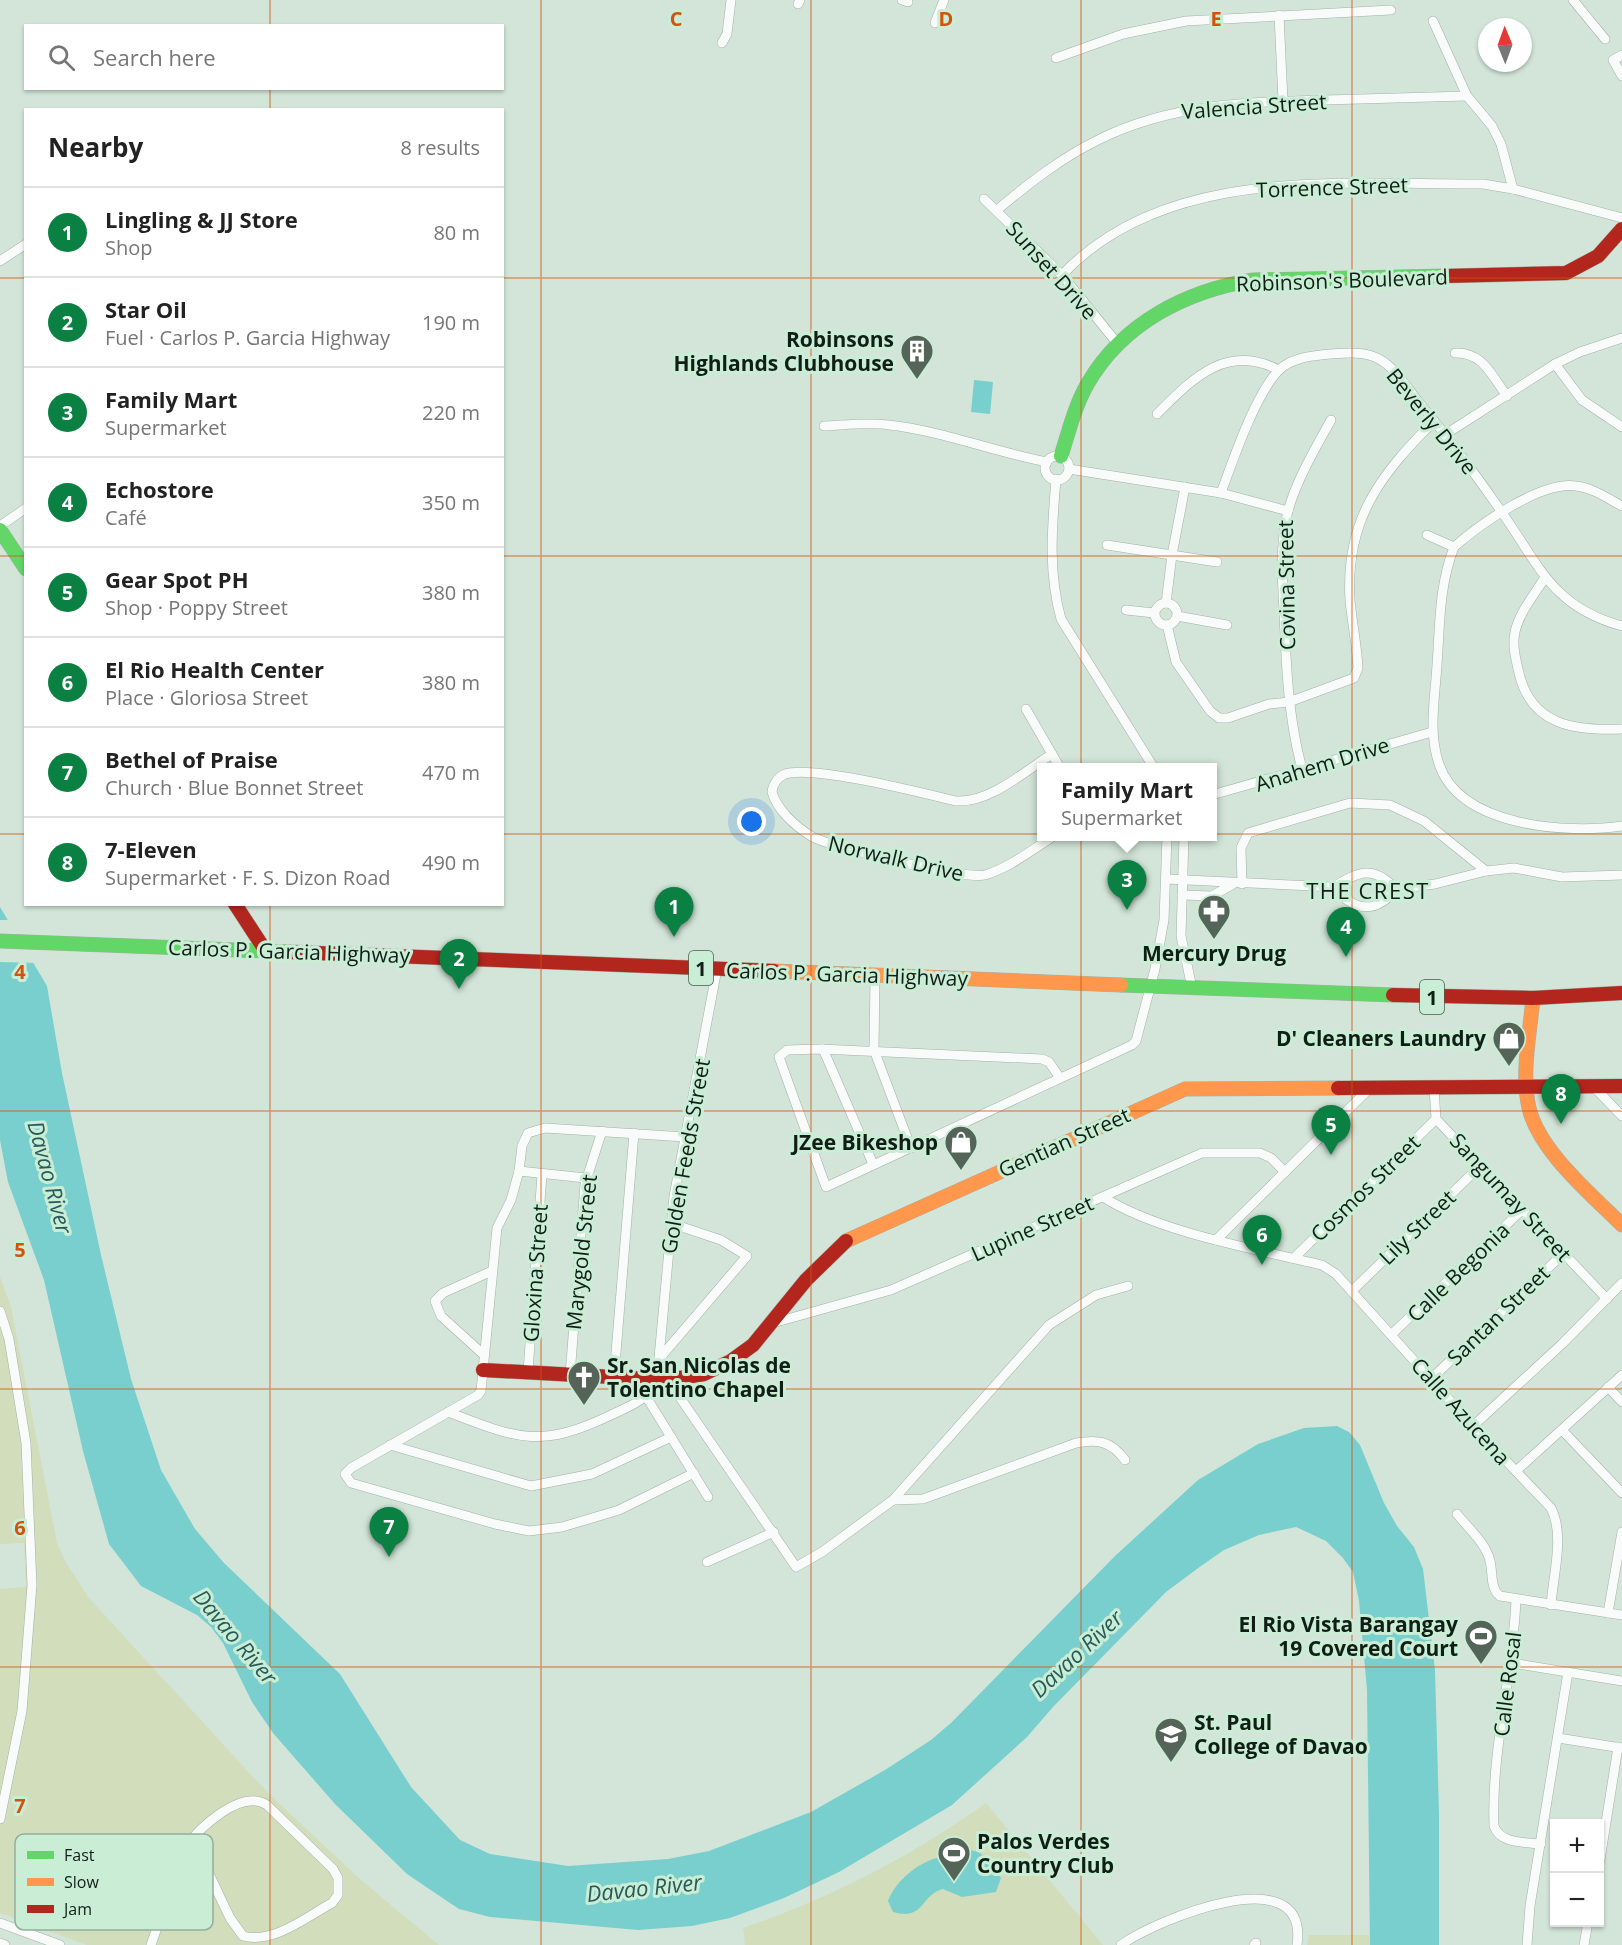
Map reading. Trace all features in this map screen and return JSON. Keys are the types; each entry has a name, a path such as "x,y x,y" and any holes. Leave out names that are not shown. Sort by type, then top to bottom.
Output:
{"main road":[{"name":"Robinson's Boulevard","path":"1061,456 1076,406 1089,381 1117,343 1178,301 1231,282 1549,275 1581,268 1611,245 1622,229"},
{"path":"0,528 24,566"},
{"path":"236,906 265,950"},
{"name":"Carlos P. Garcia Highway","path":"0,941 1150,987 1533,998 1622,993"},
{"path":"1533,998 1527,1087 1529,1111 1534,1124 1546,1142 1622,1225"},
{"name":"Gentian Street","path":"483,1370 662,1380 712,1371 736,1361 773,1323 818,1268 850,1238 1174,1093 1199,1088 1622,1086"}],"street":[{"path":"722,43 727,33 731,0"},
{"path":"935,23 944,0"},
{"path":"1574,0 1605,39"},
{"path":"1056,58 1123,34 1155,26 1279,15 1391,10"},
{"path":"1279,15 1282,101"},
{"path":"1433,21 1467,96 1492,126 1501,144 1513,189"},
{"path":"1617,57 1622,76"},
{"name":"Valencia Street","path":"997,210 1065,158 1129,126 1193,109 1282,101 1467,96"},
{"name":"Torrence Street","path":"1062,275 1091,247 1141,217 1200,198 1276,186 1483,184 1513,189 1622,218"},
{"name":"Sunset Drive","path":"984,199 1062,275 1117,343"},
{"path":"0,261 24,245"},
{"path":"1446,434 1555,364 1622,338"},
{"path":"1455,353 1466,352 1478,357 1507,396"},
{"name":"Beverly Drive","path":"1280,370 1296,360 1347,353 1373,356 1387,365 1446,434 1503,513 1544,579 1585,612 1622,626"},
{"path":"1157,414 1186,384 1213,367 1234,359 1255,360 1280,370 1241,440 1221,493"},
{"path":"1555,364 1582,400 1622,427"},
{"path":"1288,511 1310,458 1331,420"},
{"path":"1167,625 1176,662 1214,716 1228,718 1258,707 1289,702 1349,681 1357,674 1350,599 1350,563 1358,524 1388,469 1434,421"},
{"path":"824,426 880,424 905,427 1009,455 1047,462"},
{"path":"1053,456 1061,456 1068,462 1069,469 1066,476 1056,479 1046,472 1047,462 1053,456"},
{"name":"Covina Street","path":"1069,469 1221,493 1288,511 1282,568 1289,702 1293,736 1302,769"},
{"path":"1056,479 1050,558 1054,595 1061,619 1151,763"},
{"path":"1622,507 1588,488 1560,485 1548,488 1503,513 1454,548 1440,601 1432,732 1439,765 1448,781 1463,797 1481,810 1501,818 1550,826 1622,826"},
{"path":"1166,603 1172,555 1185,487"},
{"path":"0,528 24,510"},
{"path":"1427,535 1454,548"},
{"path":"1107,545 1217,562"},
{"path":"1544,579 1515,631 1515,658 1527,696 1543,713 1566,726 1622,729"},
{"path":"1166,603 1174,607 1177,616 1174,622 1167,625 1157,622 1154,613 1158,605 1166,603"},
{"path":"1126,610 1154,613"},
{"path":"1177,616 1227,626"},
{"path":"1026,709 1058,763"},
{"name":"Anahem Drive","path":"1217,794 1432,732"},
{"name":"Norwalk Drive","path":"1039,763 1053,754"},
{"name":"Norwalk Drive","path":"1037,764 992,792 965,801 836,776 798,772 783,774 775,783 772,792 790,821 812,837 850,851 974,876 984,875 1047,841"},
{"path":"1238,884 1242,848 1248,833 1350,803 1390,805 1407,812 1424,821 1486,871"},
{"path":"1060,1078 1049,1062 1042,1059 823,1049 787,1050 779,1058 826,1187 1134,1044 1150,987 1164,920 1167,841"},
{"path":"1184,841 1181,920 1184,955 1192,988"},
{"path":"1333,887 1349,903 1372,906 1383,903 1395,889 1435,884 1486,871 1514,868 1562,877 1622,876"},
{"path":"1166,879 1333,887 1353,875 1368,873 1381,875 1395,889"},
{"path":"1182,895 1212,896 1238,884"},
{"path":"1164,920 1181,920"},
{"name":"Golden Feeds Street","path":"662,1380 659,1359 670,1223 717,969"},
{"path":"875,976 874,1050 911,1148"},
{"path":"823,1049 873,1164"},
{"path":"1216,1240 1371,1087"},
{"path":"1594,1087 1622,1116"},
{"name":"Sangumay Street","path":"1434,1088 1437,1119 1607,1299"},
{"name":"Cosmos Street","path":"1294,1258 1437,1119"},
{"path":"686,1137 545,1128 528,1133 522,1146 519,1171 509,1206 497,1228 482,1386 478,1395 351,1468 345,1474 351,1483 495,1524 529,1531 562,1527 619,1510 694,1473"},
{"name":"Marygold Street","path":"570,1374 586,1178 602,1131"},
{"path":"614,1377 634,1133"},
{"name":"Lupine Street","path":"773,1323 891,1290 1193,1156 1211,1152 1266,1154 1285,1172"},
{"name":"Lily Street","path":"1353,1290 1481,1165"},
{"path":"519,1171 586,1178"},
{"name":"Gloxina Street","path":"528,1372 542,1174"},
{"name":"Calle Azucena","path":"1103,1197 1137,1215 1216,1240 1330,1269 1353,1290 1554,1514 1557,1539 1551,1605"},
{"name":"Calle Begonia","path":"1392,1334 1523,1209"},
{"path":"659,1359 747,1256 721,1240 670,1223"},
{"name":"Santan Street","path":"1432,1378 1564,1252"},
{"path":"484,1355 441,1316 435,1301 443,1293 492,1271"},
{"path":"1473,1426 1562,1344 1622,1283"},
{"path":"448,1412 505,1434 533,1439 563,1435 589,1426 647,1398 662,1380 774,1532 796,1567 822,1552 893,1500 1049,1325 1091,1298 1128,1286"},
{"path":"0,1311 9,1339 26,1443 32,1584 22,1711 0,1819"},
{"path":"1516,1471 1622,1375"},
{"path":"1608,1387 1622,1402"},
{"path":"647,1398 708,1497"},
{"path":"1562,1430 1622,1493"},
{"path":"390,1445 531,1486 567,1481 601,1471 671,1437"},
{"path":"893,1500 922,1499 1076,1443 1094,1440 1107,1443 1125,1460"},
{"path":"1457,1514 1486,1550 1496,1593 1516,1600 1622,1615"},
{"path":"707,1562 774,1532"},
{"path":"1608,1613 1622,1532"},
{"name":"Calle Rosal","path":"1516,1600 1512,1664 1498,1748 1494,1826 1500,1836 1541,1844"},
{"path":"1512,1664 1622,1681"},
{"path":"1527,1945 1530,1906 1568,1672"},
{"path":"1558,1738 1620,1747 1604,1833"},
{"path":"197,1834 224,1812 248,1800 261,1801 333,1869 338,1878 338,1896 332,1903 274,1935 251,1938 243,1936 227,1911 213,1882"},
{"path":"1121,1945 1150,1926 1175,1916 1227,1902 1253,1899 1275,1903 1292,1914 1298,1927 1297,1945"},
{"path":"0,1923 15,1928"},
{"path":"1584,1945 1587,1927"},
{"path":"19,1930 60,1945"},
{"path":"151,1945 156,1930"},
{"path":"0,1943 5,1945"}],"green space":[{"path":"0,1277 11,1307 57,1543 65,1561 88,1597 266,1791 361,1880 439,1945 87,1945 46,1930 213,1930 213,1834 15,1834 15,1919 0,1913 0,1589 26,1587 24,1543 0,1544"},
{"name":"Palos Verdes Country Club","path":"986,1803 1103,1945 745,1945 743,1928 839,1890 928,1841"},
{"path":"1309,1935 1369,1935 1370,1945 1307,1945"}],"water":[{"path":"974,380 993,382 990,414 971,412"},
{"name":"Davao River","path":"0,907 47,986 62,1073 101,1255 131,1379 161,1470 195,1529 224,1563 340,1674 411,1787 460,1840 490,1854 568,1866 668,1859 709,1851 811,1812 885,1770 931,1740 952,1722 1115,1556 1198,1480 1258,1444 1304,1428 1337,1426 1349,1432 1360,1445 1384,1503 1397,1526 1414,1547 1423,1569 1435,1670 1439,1813 1439,1945 1370,1945 1367,1690 1359,1601 1353,1572 1343,1558 1326,1541 1296,1527 1259,1535 1224,1550 1201,1566 1166,1592 1053,1707 1027,1737 952,1805 839,1872 784,1898 730,1918 692,1926 638,1930 490,1917 459,1909 407,1874 335,1804 273,1733 252,1702 223,1643 211,1627 197,1615 141,1586 109,1544 83,1451 44,1280 8,1182 0,1140"},
{"path":"967,1850 983,1855 995,1868 1001,1878 996,1892 962,1897 943,1889 930,1896 911,1913 893,1912 888,1901 901,1880 908,1874 922,1864 937,1858 949,1865 954,1865"}],"pier":[{"path":"0,920 12,920 38,963 0,962"}],"traffic: fast":[{"path":"1061,456 1079,400 1102,362 1138,327 1158,313 1181,302 1204,292 1253,280 1445,276"},
{"path":"0,530 24,566"},
{"path":"0,941 291,952"},
{"path":"1121,985 1393,995"}],"traffic: slow":[{"path":"774,971 1121,985"},
{"path":"1533,998 1526,1081 1529,1108 1535,1124 1555,1156 1622,1225"},
{"path":"846,1241 1185,1089 1338,1088"}],"traffic: jam":[{"path":"1445,276 1566,273 1598,256 1622,229"},
{"path":"236,906 265,950"},
{"path":"291,952 774,971"},
{"path":"1393,995 1533,998 1622,993"},
{"path":"1338,1088 1622,1086"},
{"path":"483,1370 668,1380 704,1374 731,1361 753,1345 806,1280 846,1241"}],"place":[{"name":"Robinsons Highlands Clubhouse","path":"917,380"},
{"name":"Family Mart","path":"1127,910"},
{"name":"Lingling & JJ Store","path":"674,937"},
{"name":"Mercury Drug","path":"1214,940"},
{"name":"Echostore","path":"1346,957"},
{"name":"Star Oil","path":"459,989"},
{"name":"D' Cleaners Laundry","path":"1509,1067"},
{"name":"7-Eleven","path":"1561,1124"},
{"name":"Gear Spot PH","path":"1331,1155"},
{"name":"JZee Bikeshop","path":"961,1171"},
{"name":"El Rio Health Center","path":"1262,1265"},
{"name":"Sr. San Nicolas de Tolentino Chapel","path":"584,1406"},
{"name":"Bethel of Praise","path":"389,1557"},
{"name":"El Rio Vista Barangay 19 Covered Court","path":"1481,1665"},
{"name":"St. Paul College of Davao","path":"1171,1763"},
{"name":"Palos Verdes Country Club","path":"954,1882"}],"district":[{"name":"THE CREST","path":"1368,890"}]}
